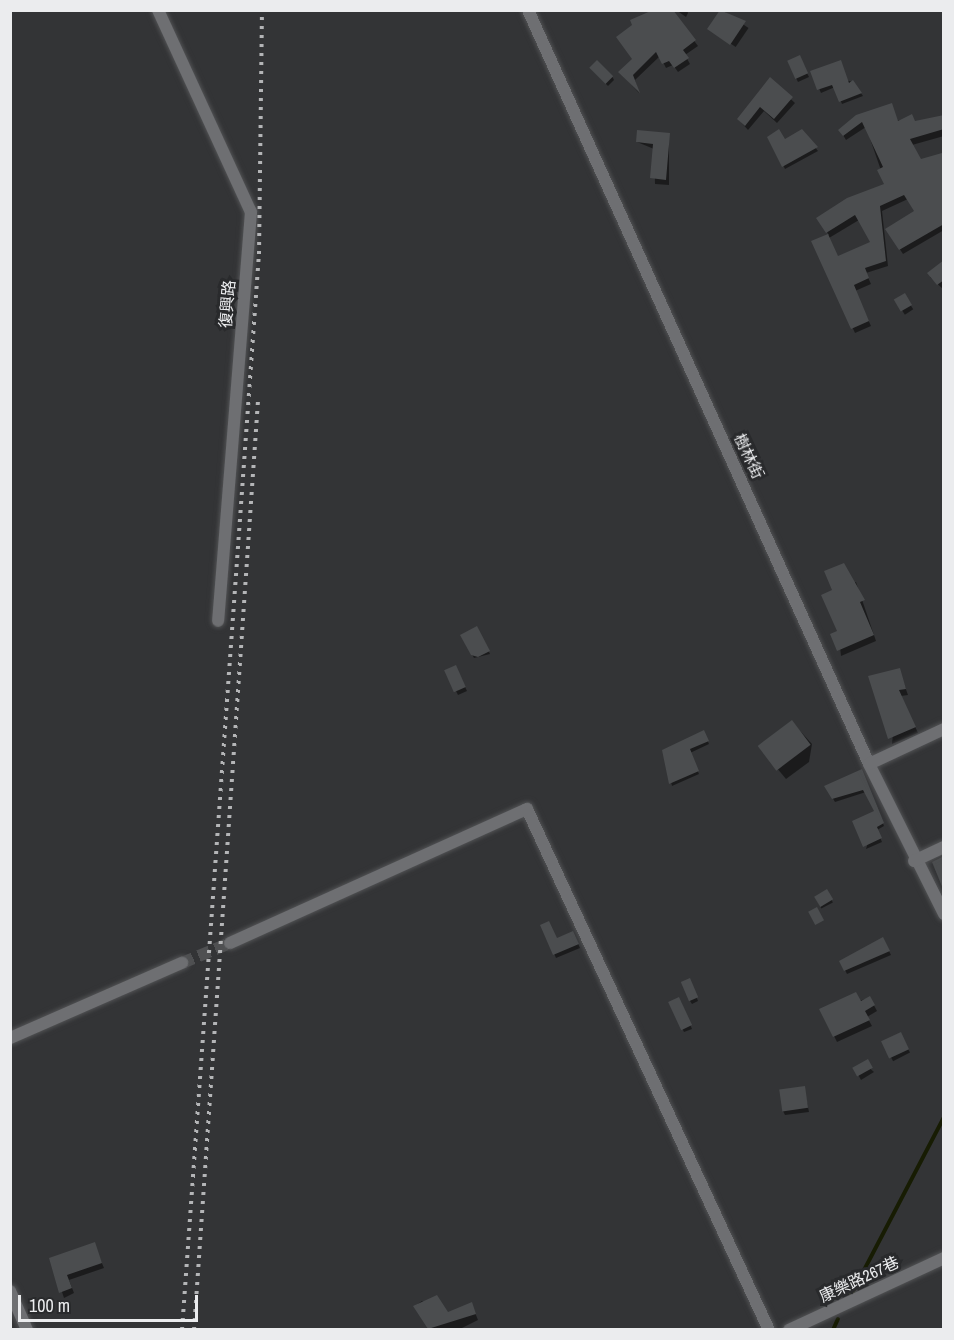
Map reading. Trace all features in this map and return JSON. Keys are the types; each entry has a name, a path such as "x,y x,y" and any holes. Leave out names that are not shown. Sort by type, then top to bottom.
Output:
{"street":[{"name":"復興路","path":"158,10 251,212 218,621"},
{"name":"樹林街","path":"528,10 869,764 914,861 944,914"},
{"path":"869,764 944,729"},
{"path":"230,943 527,809 769,1329"},
{"path":"914,861 944,847"},
{"path":"10,1038 182,963"},
{"name":"康樂路267巷","path":"789,1329 944,1258"},
{"path":"10,1291 27,1329"}],"building":[{"path":"653,10 673,10 696,40 683,50 689,58 674,68 669,61 662,64 656,52 633,75 640,93 618,72 632,59 616,37 632,25 630,20"},
{"path":"720,10 746,21 730,45 707,29"},
{"path":"800,55 808,73 795,79 787,61"},
{"path":"597,60 613,76 605,84 589,68"},
{"path":"841,60 849,83 853,80 862,93 839,102 832,85 817,90 810,71"},
{"path":"770,77 793,97 774,119 760,107 745,126 737,119"},
{"path":"892,103 898,121 912,114 915,121 944,115 944,129 910,139 921,159 942,153 944,224 899,250 885,229 914,211 904,195 880,206 886,261 865,268 869,278 854,285 869,321 851,329 811,241 828,234 838,256 870,242 855,215 826,233 816,218 847,198 884,184 877,170 883,167 862,122 843,136 838,130 856,115"},
{"path":"779,129 785,139 802,129 818,147 782,167 767,137"},
{"path":"637,130 670,133 666,180 650,178 653,144 636,142"},
{"path":"944,260 944,280 937,285 927,273"},
{"path":"905,293 912,305 901,312 894,300"},
{"path":"844,563 865,600 860,602 874,635 837,651 830,634 837,631 821,595 832,590 824,571"},
{"path":"477,626 490,651 478,657 471,655 460,635"},
{"path":"456,665 466,687 454,692 444,670"},
{"path":"900,668 906,689 899,690 916,727 888,739 868,676"},
{"path":"792,720 811,745 776,771 758,746"},
{"path":"704,730 709,741 690,749 699,771 669,784 662,750"},
{"path":"862,769 884,823 877,827 882,838 863,847 852,821 874,811 863,790 832,799 824,786"},
{"path":"944,856 944,889 943,889 932,862"},
{"path":"827,889 833,899 820,907 814,897"},
{"path":"817,907 824,920 815,925 808,912"},
{"path":"549,921 557,938 573,931 579,944 553,955 540,925"},
{"path":"883,937 890,951 844,971 839,961"},
{"path":"690,978 698,997 689,1001 681,982"},
{"path":"856,992 861,1001 870,996 875,1005 865,1011 870,1020 833,1037 819,1009"},
{"path":"679,997 692,1025 681,1030 668,1002"},
{"path":"901,1032 909,1049 889,1059 881,1041"},
{"path":"868,1059 873,1068 857,1076 852,1068"},
{"path":"805,1086 808,1108 782,1111 779,1090"},
{"path":"95,1242 102,1263 67,1275 72,1288 59,1293 49,1258"},
{"path":"437,1295 448,1312 472,1302 476,1314 428,1329 413,1306"}],"waterway":[{"path":"851,1295 944,1117"},
{"path":"833,1330 838,1319"}],"tunnel":[{"path":"182,963 230,943"}],"railway":[{"path":"182,1330 259,254 262,10"},
{"path":"194,1330 258,400"}]}
